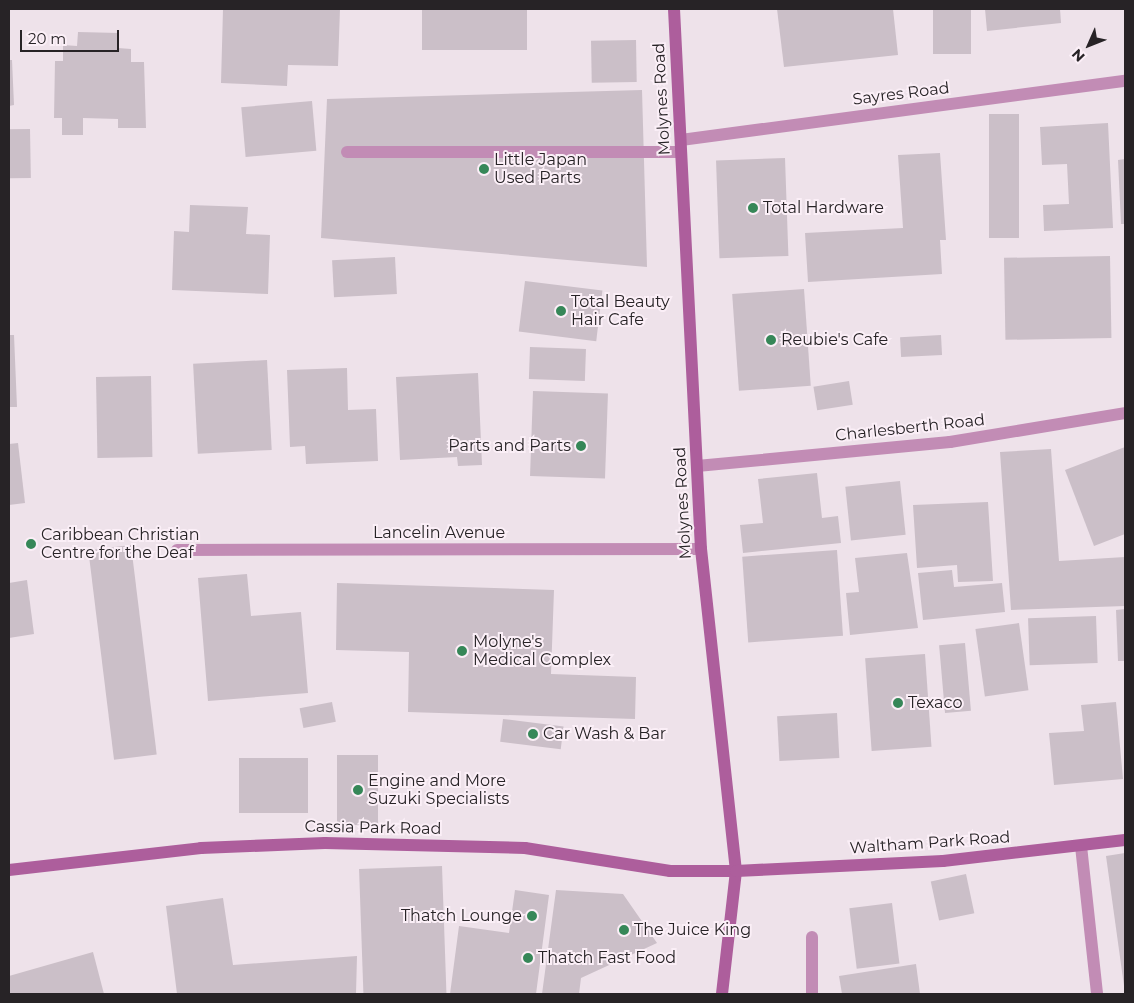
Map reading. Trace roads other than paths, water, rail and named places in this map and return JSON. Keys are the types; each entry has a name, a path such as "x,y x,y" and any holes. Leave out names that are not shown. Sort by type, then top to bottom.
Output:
{"main road":[{"name":"Molynes Road","path":"674,9 701,549 736,871 722,994"},
{"name":"Waltham Park Road","path":"736,871 943,861 1125,840"},
{"name":"Cassia Park Road","path":"9,870 201,848 325,842 525,848 670,871 736,871"}],"street":[{"name":"Sayres Road","path":"347,152 681,146 1125,81"},
{"name":"Charlesberth Road","path":"697,466 950,442 1125,413"},
{"name":"Lancelin Avenue","path":"177,550 701,549"},
{"path":"1081,846 1097,994"},
{"path":"812,938 812,994"}],"place":[{"name":"Little Japan Used Parts","path":"484,169"},
{"name":"Total Hardware","path":"753,208"},
{"name":"Total Beauty Hair Cafe","path":"561,311"},
{"name":"Reubie's Cafe","path":"771,340"},
{"name":"Parts and Parts","path":"581,446"},
{"name":"Caribbean Christian Centre for the Deaf","path":"31,544"},
{"name":"Molyne's Medical Complex","path":"462,651"},
{"name":"Texaco","path":"898,703"},
{"name":"Car Wash & Bar","path":"533,734"},
{"name":"Engine and More Suzuki Specialists","path":"358,790"},
{"name":"Thatch Lounge","path":"532,916"},
{"name":"The Juice King","path":"624,930"},
{"name":"Thatch Fast Food","path":"528,958"}]}
